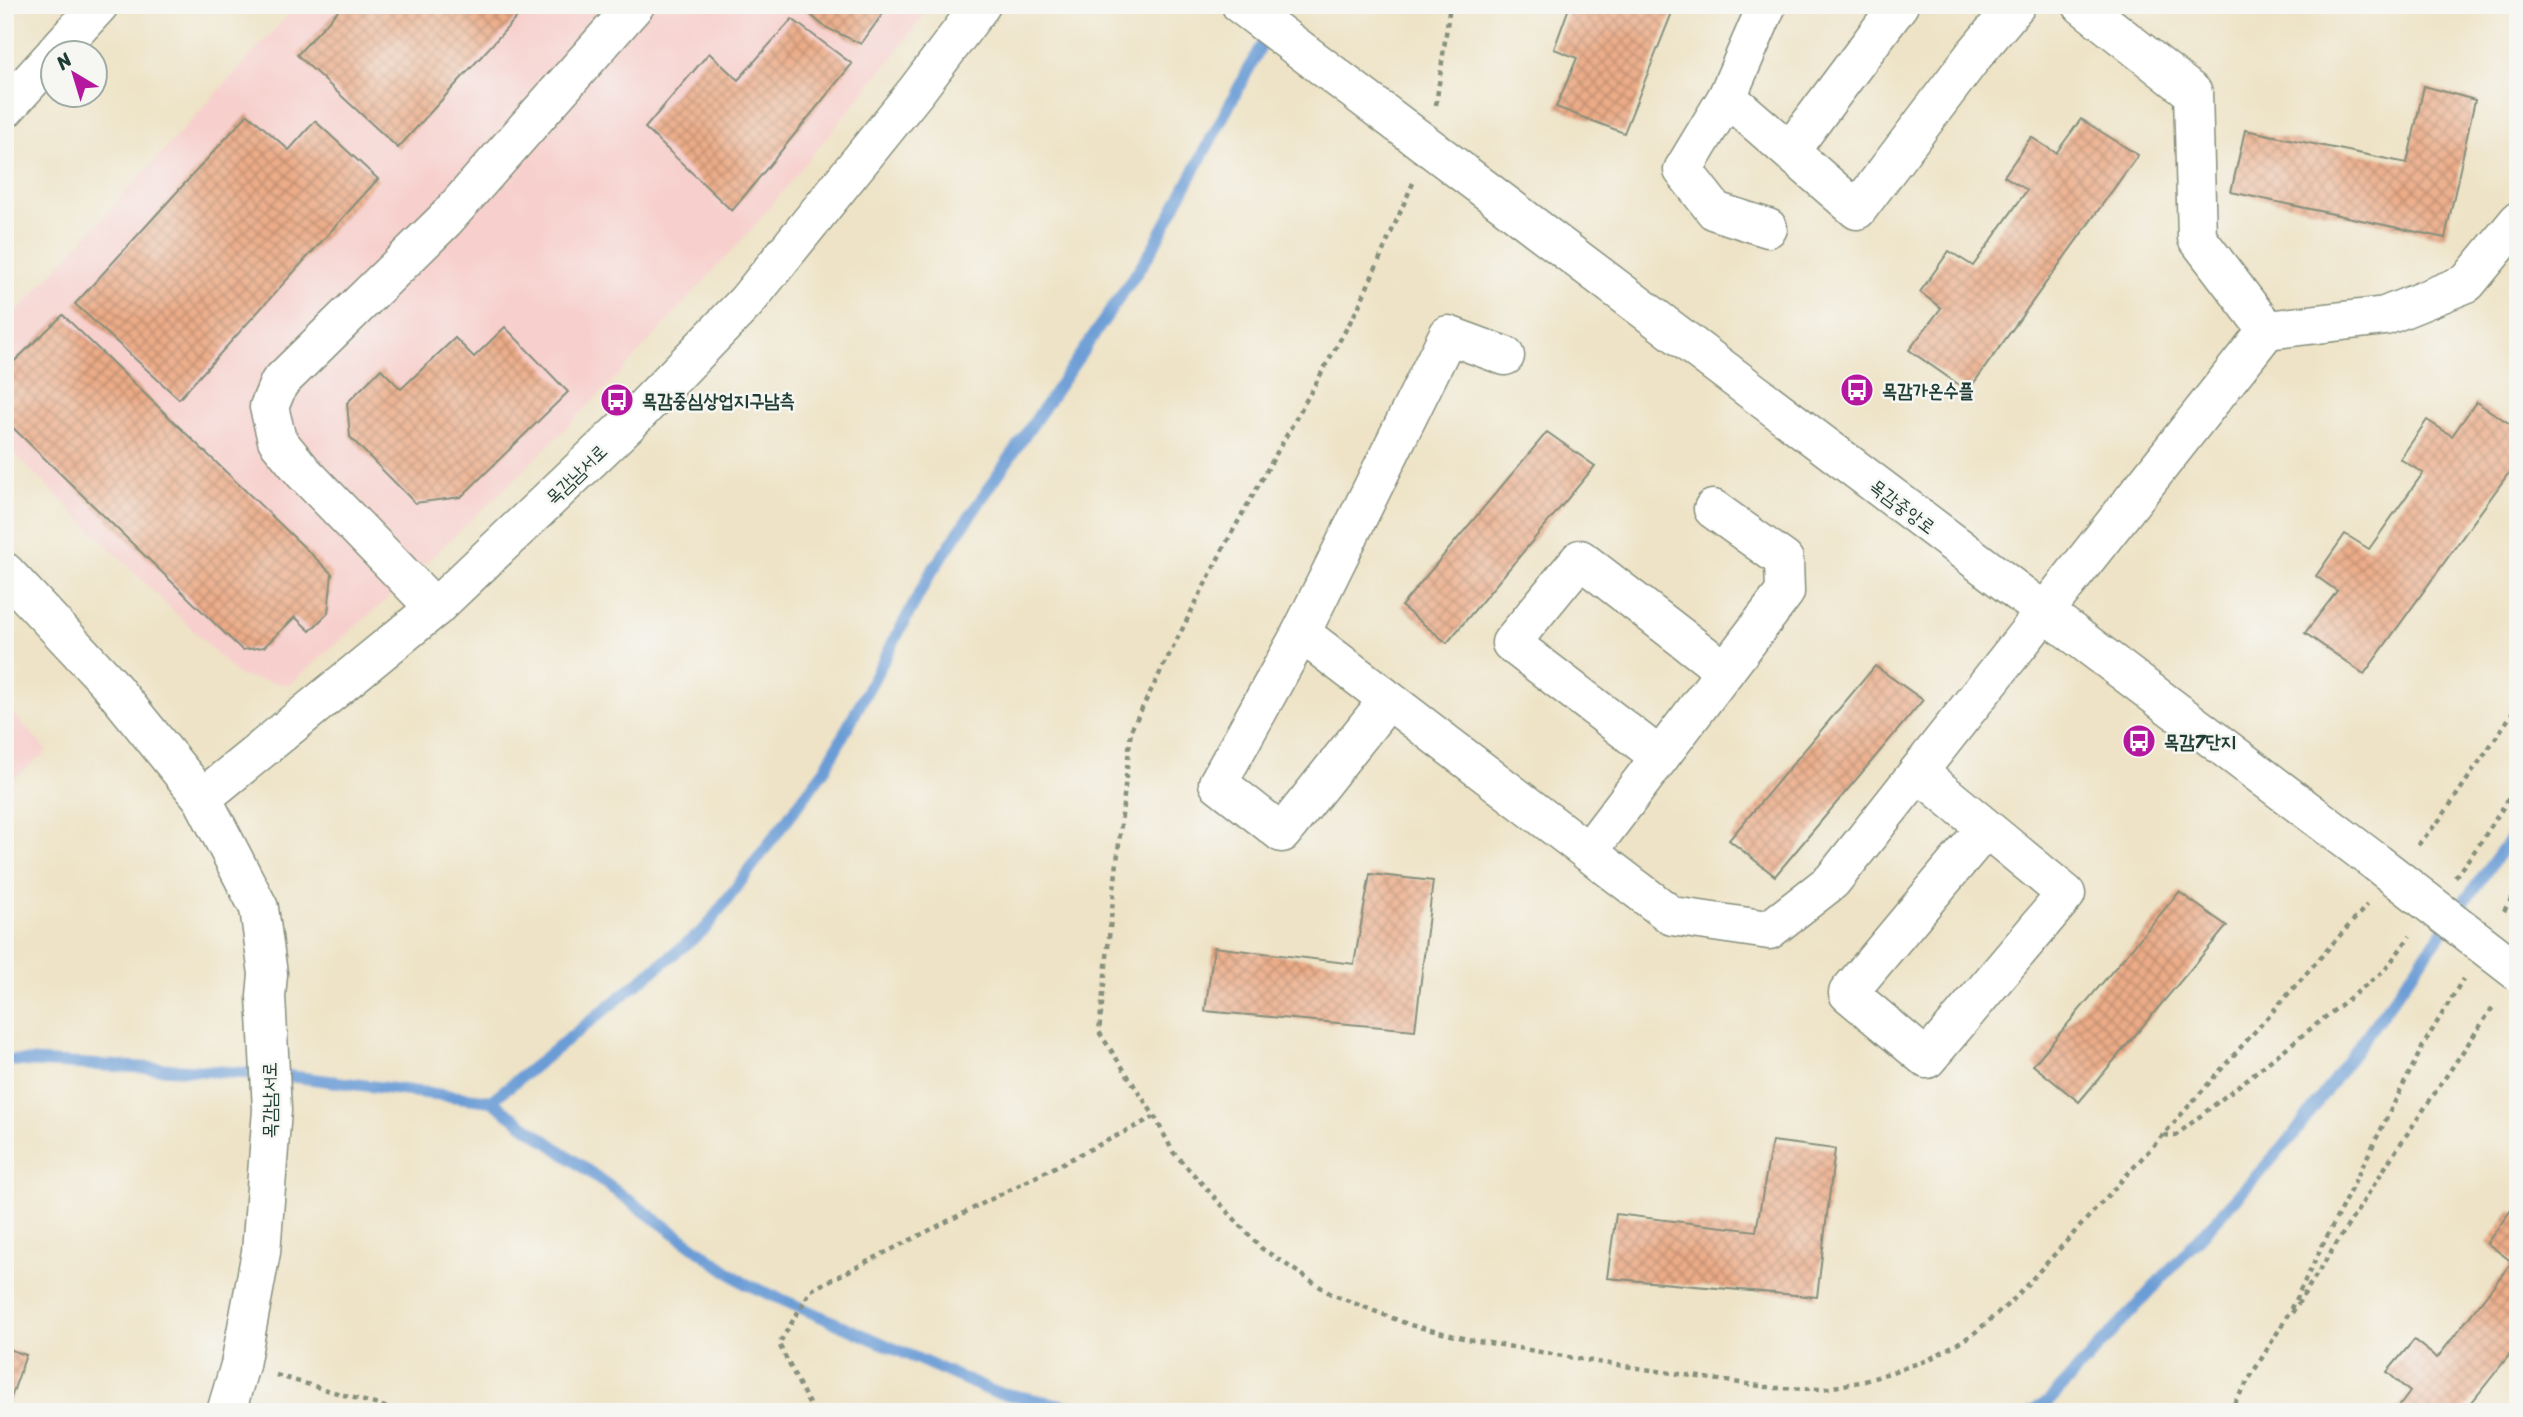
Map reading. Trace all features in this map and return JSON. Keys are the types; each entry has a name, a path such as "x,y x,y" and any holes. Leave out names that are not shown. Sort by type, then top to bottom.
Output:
{"street":[{"path":"69,38 99,5"},
{"path":"435,608 304,473 277,440 269,407 279,383 445,219 635,5"},
{"name":"목감남서로","path":"202,797 435,608 629,423 746,302 917,90 981,5"},
{"name":"목감중앙로","path":"1241,5 2518,972"},
{"path":"1767,5 1727,97 1683,170 1716,211 1768,228"},
{"path":"1790,151 1899,5"},
{"path":"1727,97 1857,210 1974,55 2016,5"},
{"path":"2082,5 2193,93 2197,238 2267,330"},
{"path":"5,109 38,72"},
{"path":"1301,633 1672,916 1769,930 1832,881 2267,330 2385,316 2468,283 2518,221"},
{"path":"1388,700 1282,832 1218,783 1301,633 1448,335 1506,356"},
{"path":"1588,852 1785,592 1784,560 1713,509"},
{"path":"1660,757 1511,643 1580,559 1725,671"},
{"name":"목감남서로","path":"5,572 107,681 202,797 259,908 268,974 266,996 272,1110 261,1252 240,1366 226,1412"},
{"path":"1918,772 1986,828 2066,894 1927,1059 1848,993 1986,828"}],"path":[{"path":"1450,5 1430,147 1357,308 1225,545 1131,730 1099,1032 1155,1116 1173,1152 1261,1248 1331,1294 1410,1325 1467,1339 1597,1362 1760,1386 1823,1389 1865,1381 1928,1360 1972,1335 2013,1300 2370,902"},
{"path":"2414,850 2441,818 2518,705"},
{"path":"2448,887 2518,784"},
{"path":"2498,921 2518,888"},
{"path":"2163,1135 2175,1136 2385,970 2416,928"},
{"path":"2243,1390 2285,1320 2424,1044 2464,977"},
{"path":"2229,1412 2395,1152 2496,1003"},
{"path":"807,1412 811,1408 779,1344 811,1290 1155,1116"},
{"path":"240,1366 402,1412"}],"shaded area":[{"path":"297,5 931,5 895,54 749,232 612,382 515,479 387,599 289,685 239,676 5,444 5,325"},
{"path":"5,704 47,751 5,786"}],"building":[{"path":"343,5 528,5 398,148 297,55"},
{"path":"799,5 889,5 861,44 825,27"},
{"path":"1570,5 1584,5 1599,10 1601,5 1675,5 1624,133 1556,107 1577,58 1554,49"},
{"path":"792,19 852,64 732,211 645,128 709,53 738,80"},
{"path":"2424,86 2475,100 2445,238 2231,192 2245,130 2407,163"},
{"path":"248,114 289,150 315,121 378,179 179,399 75,304"},
{"path":"2081,119 2138,155 1968,391 1909,350 1941,308 1920,292 1949,251 1973,266 2027,190 2004,176 2031,137 2056,153"},
{"path":"63,315 332,574 328,613 310,631 295,617 264,647 242,650 5,420 5,370"},
{"path":"505,327 568,392 461,497 415,503 350,437 347,403 381,369 401,389 455,338 474,357"},
{"path":"2476,402 2518,429 2518,460 2364,674 2305,633 2337,591 2316,576 2345,534 2369,549 2423,473 2400,459 2427,420 2452,436"},
{"path":"1547,432 1595,466 1447,643 1401,606"},
{"path":"1875,666 1923,700 1775,876 1729,840"},
{"path":"1370,874 1433,881 1415,1030 1205,1011 1214,947 1354,964"},
{"path":"2179,892 2227,926 2079,1102 2033,1065"},
{"path":"1772,1141 1835,1149 1817,1297 1607,1278 1616,1214 1756,1231"},
{"path":"2511,1210 2518,1216 2518,1344 2464,1412 2395,1412 2410,1392 2387,1372 2414,1340 2437,1358 2512,1262 2487,1243"},
{"path":"5,1348 26,1355 6,1412 5,1412"}],"waterway":[{"path":"5,1060 280,1075 491,1101 705,929 825,769 930,574 1150,253 1283,5"},
{"path":"2031,1412 2049,1401 2293,1136 2518,828"},
{"path":"491,1101 744,1283 991,1391 1096,1412"}],"place":[{"name":"목감가온수플","path":"1857,390"},
{"name":"목감중심상업지구남측","path":"617,400"},
{"name":"목감7단지","path":"2139,741"}]}
